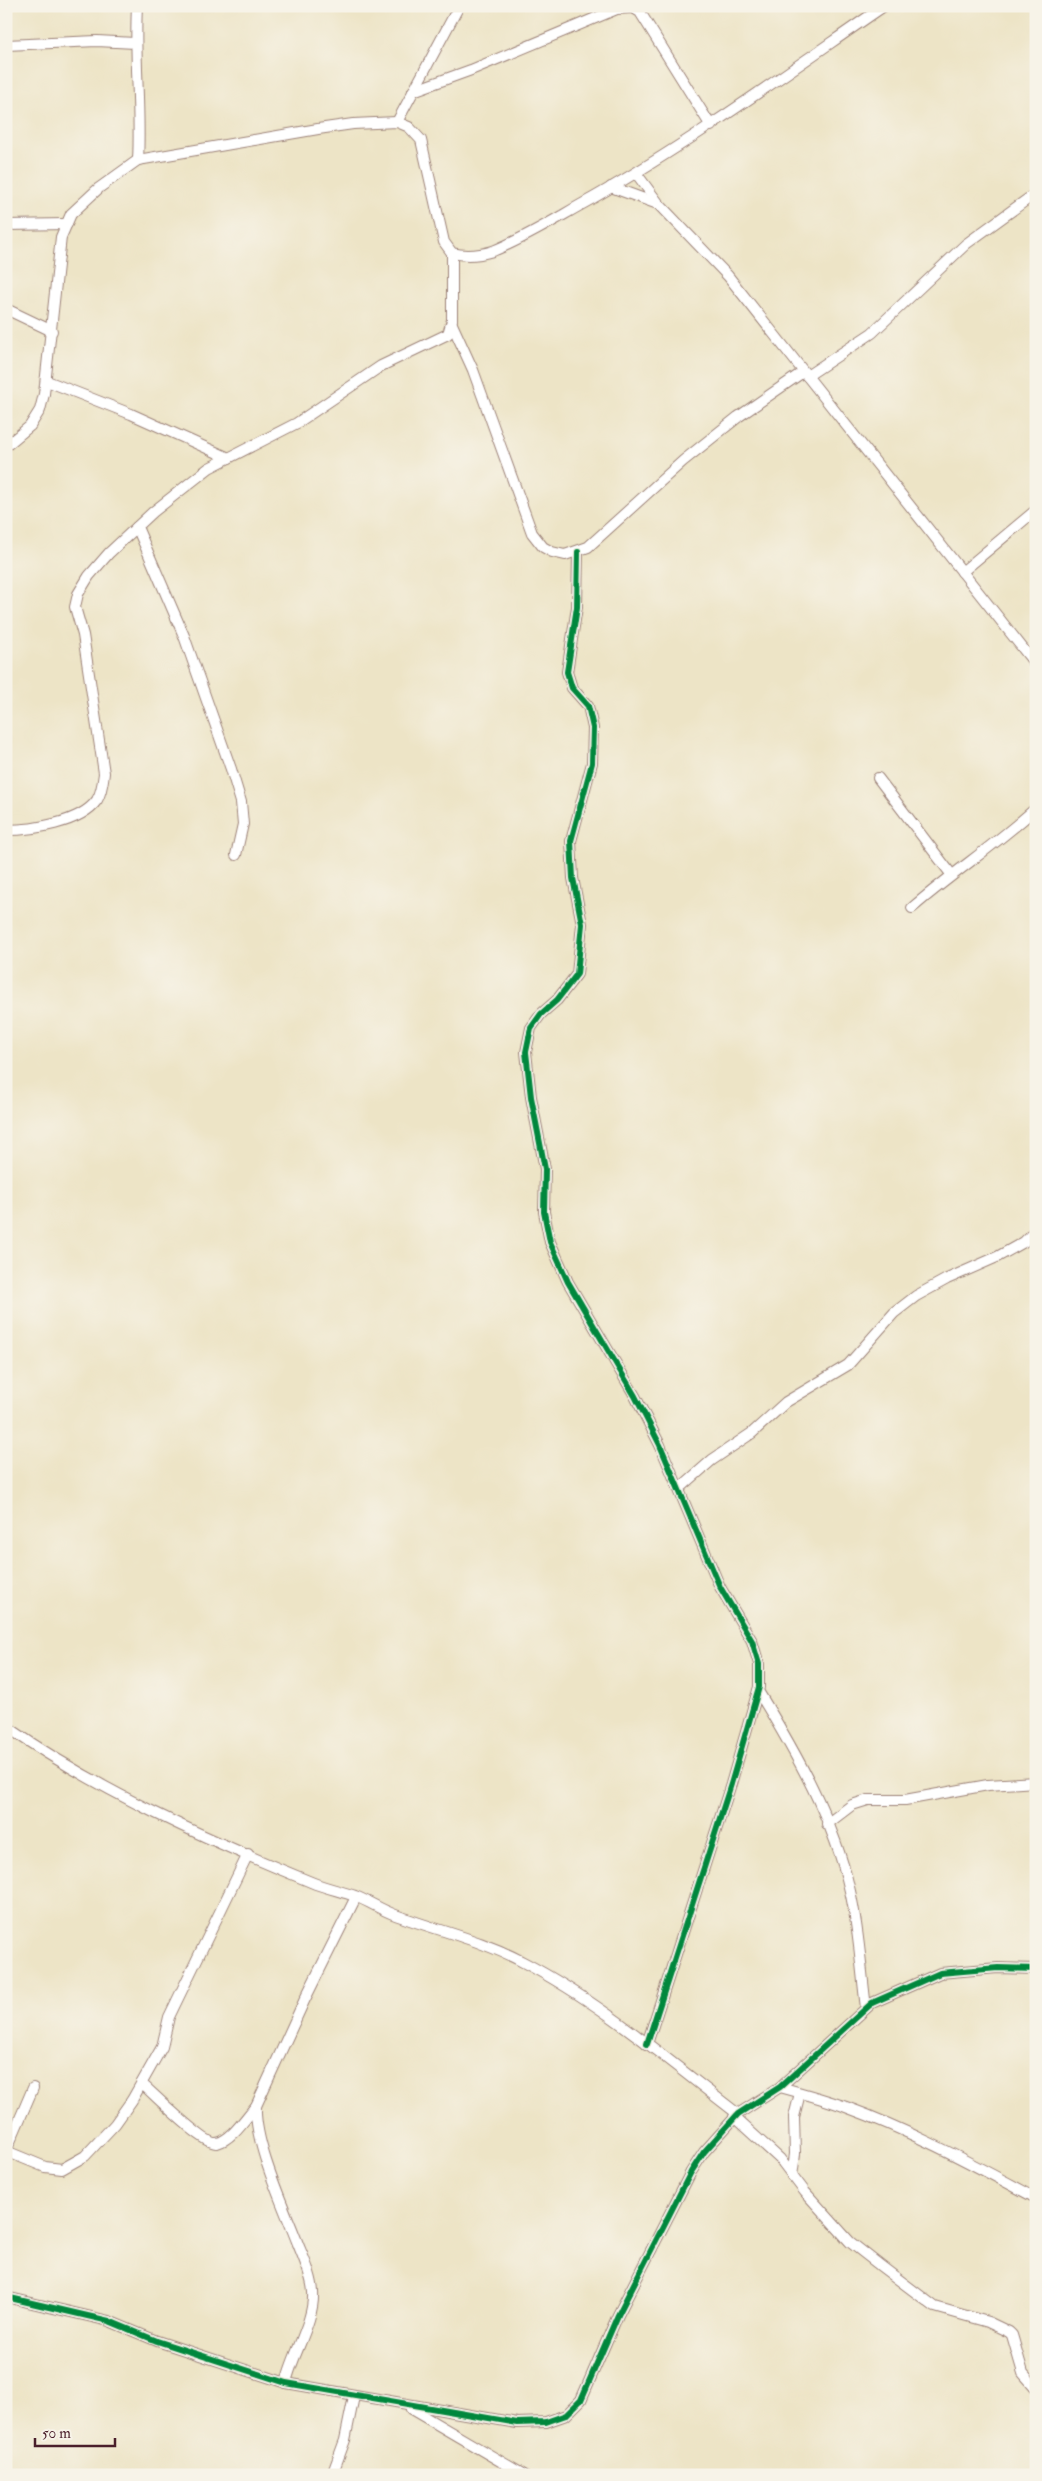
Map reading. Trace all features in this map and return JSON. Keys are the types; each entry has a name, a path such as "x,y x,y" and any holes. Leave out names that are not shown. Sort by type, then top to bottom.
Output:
{"street":[{"path":"137,6 135,43 138,160"},
{"path":"397,122 459,6"},
{"path":"452,253 463,256 491,252 636,173 711,126 884,6"},
{"path":"414,91 471,70 591,18 626,7 640,12 711,126"},
{"path":"6,45 97,41 135,43"},
{"path":"6,446 30,426 40,410 47,381 61,237 71,214 99,188 138,160 327,128 397,122 409,127 421,140 444,242 452,253 451,330 444,337 381,366 297,423 209,468 137,527 109,553 89,576 78,594 76,607 83,635 104,773 97,800 81,812 51,825 6,830"},
{"path":"636,173 659,204 728,276 1036,665"},
{"path":"611,187 659,204"},
{"path":"452,324 473,370 532,533 543,547 552,552 566,555 588,547 620,515 738,417 872,332 966,244 1036,193"},
{"path":"6,225 67,224"},
{"path":"6,309 52,331"},
{"path":"47,381 131,414 228,458"},
{"path":"962,572 1036,510"},
{"path":"137,527 184,636 231,769 240,802 243,824 236,856"},
{"path":"578,552 577,607 567,672 572,688 588,706 593,728 592,763 571,841 573,878 582,924 577,974 557,1000 541,1014 532,1028 526,1052 541,1141 544,1169 544,1212 550,1242 593,1327 635,1396 660,1445 720,1587 752,1641 760,1664 758,1692 702,1878 647,2044"},
{"path":"878,778 951,874"},
{"path":"912,908 951,874 1020,823 1036,808"},
{"path":"679,1488 712,1460 752,1433 786,1402 848,1365 894,1313 916,1296 947,1279 997,1257 1024,1242 1036,1230"},
{"path":"758,1692 796,1756 827,1824 850,1890 866,2008"},
{"path":"6,1726 57,1760 98,1782 248,1854 313,1883 356,1897 391,1914 478,1943 521,1961 568,1987 647,2044 736,2116 780,2159 792,2176 850,2242 920,2297 946,2312 988,2322 1009,2332 1012,2335 1023,2373 1036,2388"},
{"path":"827,1824 852,1805 868,1800 905,1800 988,1785 1036,1782"},
{"path":"33,2088 6,2151 54,2169 72,2165 85,2156 115,2124 142,2084 162,2047 169,2017 248,1854"},
{"path":"142,2084 168,2106 186,2125 211,2143 217,2143 231,2134 256,2106 309,1990 356,1897"},
{"path":"6,2297 110,2320 157,2341 286,2384 517,2423 546,2422 566,2415 581,2400 618,2315 691,2172 704,2152 736,2116 780,2087 866,2008 908,1986 940,1973 998,1968 1036,1969"},
{"path":"780,2087 844,2106 888,2124 991,2173 1036,2198"},
{"path":"792,2176 795,2154 794,2117 800,2093"},
{"path":"256,2106 257,2123 267,2160 308,2269 313,2292 309,2317 289,2369 286,2384"},
{"path":"332,2475 345,2440 354,2396"},
{"path":"405,2405 524,2475"}],"cycle path":[{"path":"578,552 577,607 567,672 572,688 588,706 593,728 592,763 571,841 573,878 582,924 577,974 557,1000 541,1014 531,1028 526,1052 531,1097 545,1169 544,1212 550,1242 568,1282 635,1396 660,1445 720,1587 752,1641 759,1664 759,1687 731,1784 647,2044"},
{"path":"6,2297 109,2321 157,2341 286,2383 517,2423 546,2422 566,2415 581,2400 618,2315 691,2172 704,2152 738,2114 780,2087 872,2003 940,1973 998,1968 1036,1969"}]}
